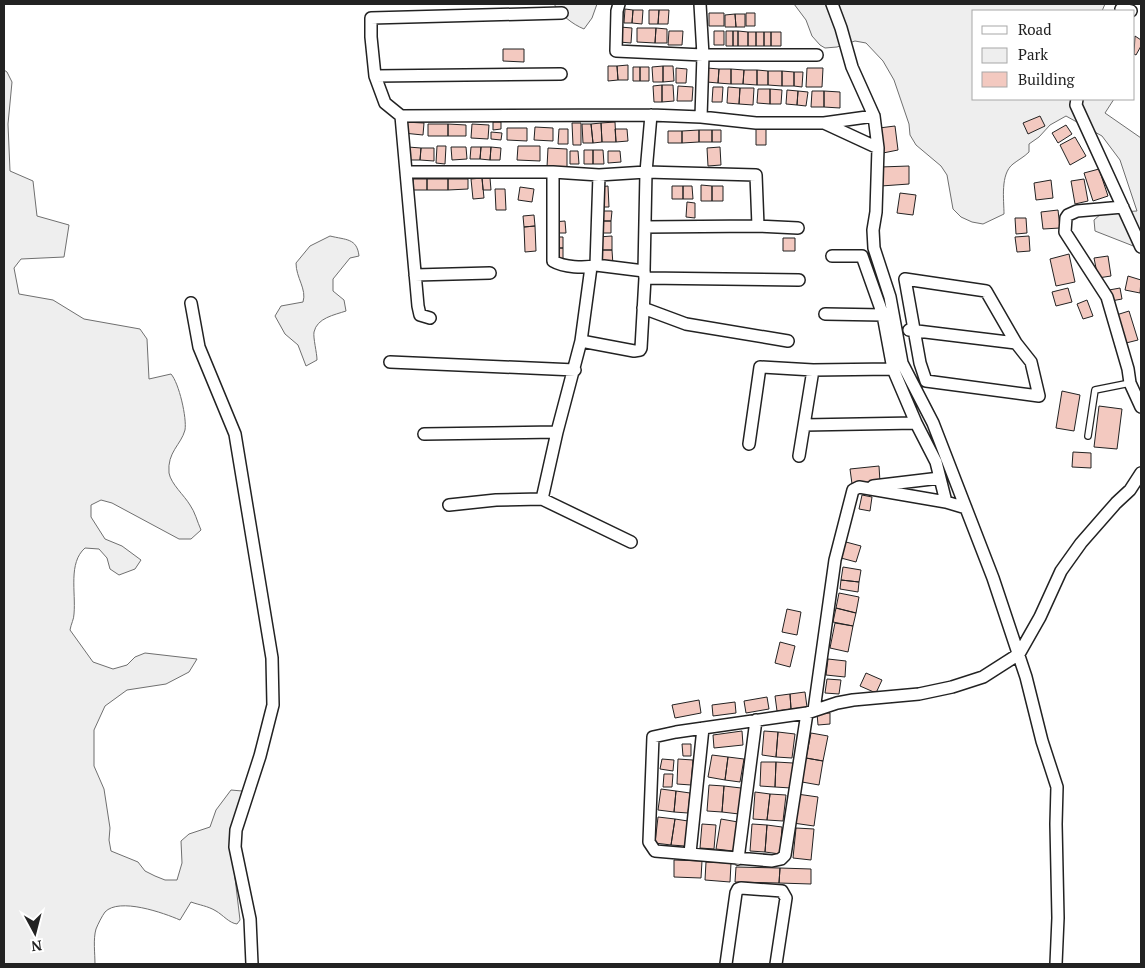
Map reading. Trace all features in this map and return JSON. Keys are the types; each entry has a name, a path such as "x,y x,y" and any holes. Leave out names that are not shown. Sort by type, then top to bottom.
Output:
{"street":[{"path":"619,4 617,11 616,51 702,55 818,55"},
{"path":"700,4 702,55 701,117"},
{"path":"832,4 842,28 852,67 874,116 878,148 876,212 873,230 874,248 890,297 902,363 933,424 993,578 1019,654 1057,787 1058,918 1056,964"},
{"path":"562,13 371,18 375,76 385,103 401,116 651,115 701,117 756,123 824,123 874,116"},
{"path":"375,76 561,74"},
{"path":"1077,100 1076,105 1141,247"},
{"path":"582,341 634,352 640,350 642,345 646,172 651,115"},
{"path":"401,116 418,306 420,315 430,318"},
{"path":"824,123 878,148"},
{"path":"406,172 553,172 599,175 646,172 756,175 758,226"},
{"path":"553,172 552,261 560,264 594,266 644,275 799,280"},
{"path":"542,499 557,432 582,341 594,266 599,175"},
{"path":"1123,207 1072,213 1066,218 1065,232 1107,297 1128,369 1130,383 1141,406"},
{"path":"644,227 758,226 798,228"},
{"path":"832,256 862,256 883,315 892,369 936,462 946,502"},
{"path":"416,275 490,273"},
{"path":"905,279 986,291 1016,343 1031,362 1039,396 926,381 920,363 914,330 905,279"},
{"path":"191,303 199,347 235,434 272,658 273,705 260,756 236,830 235,847 250,920 252,964"},
{"path":"643,308 686,324 788,341"},
{"path":"825,314 883,315"},
{"path":"897,331 914,330 1016,343"},
{"path":"390,362 575,370"},
{"path":"749,444 760,367 813,370 892,369"},
{"path":"799,456 813,370"},
{"path":"804,426 916,423"},
{"path":"424,434 557,432"},
{"path":"940,478 859,487 855,488 852,492 835,560 811,712 785,855 781,859 772,861 655,851 649,842 652,738 662,734 811,712 836,703 853,700 919,694 952,687 983,677 1019,654 1040,617 1061,572 1081,543 1116,502 1130,490 1141,473"},
{"path":"859,487 946,502 966,508"},
{"path":"449,505 496,500 542,499 631,542"},
{"path":"738,859 756,720"},
{"path":"690,853 703,728"},
{"path":"726,964 736,893 738,889 742,888 782,891 785,894 786,898 776,964"}],"lane":[{"path":"1088,436 1095,390 1130,383"}],"green space":[{"path":"554,4 597,4 592,18 584,29 567,19"},
{"path":"794,4 1105,4 1102,10 972,10 972,100 1113,100 1105,113 1141,138 1141,249 1095,231 1094,220 1102,213 1137,211 1120,160 1102,136 1066,116 1050,125 1039,137 1029,144 1029,152 1009,168 1004,181 1004,214 983,224 961,217 953,209 947,175 941,166 916,145 910,135 909,124 894,80 883,61 866,43 855,41 837,47 825,48 812,36 806,20"},
{"path":"4,70 12,82 8,124 10,171 33,181 37,216 69,225 64,257 21,259 14,268 19,294 53,300 84,319 140,329 147,339 149,379 171,374 182,401 185,430 172,454 169,473 175,485 192,508 201,530 191,539 179,539 112,503 101,500 91,505 91,517 105,539 122,546 141,560 135,569 119,575 110,569 107,558 99,549 85,548 76,562 74,616 70,630 93,662 113,669 127,665 135,657 145,653 197,659 189,672 166,684 127,690 105,706 94,730 94,766 104,789 110,828 109,840 111,851 138,862 145,871 155,876 165,880 177,880 182,863 181,841 189,834 210,827 216,810 231,790 242,791 230,836 240,920 237,924 229,921 213,909 191,902 180,920 131,906 112,908 105,912 96,929 94,942 95,964 4,964"},
{"path":"330,236 346,239 353,243 358,250 359,256 350,258 333,279 333,291 344,300 346,311 322,320 316,327 314,335 317,360 306,366 298,345 285,334 275,316 281,306 303,302 304,293 296,263 310,246"}],"building":[{"path":"625,9 633,10 632,23 624,23"},
{"path":"633,10 643,10 642,24 632,23"},
{"path":"649,10 659,10 658,24 649,24"},
{"path":"659,10 669,10 668,24 658,24"},
{"path":"709,13 724,13 724,26 709,26"},
{"path":"746,13 755,13 755,26 746,26"},
{"path":"735,14 736,27 725,27 725,15"},
{"path":"735,14 745,14 745,27 736,27"},
{"path":"620,27 632,28 631,43 619,42"},
{"path":"637,28 656,28 655,43 637,42"},
{"path":"656,28 667,29 667,43 655,43"},
{"path":"669,31 683,31 682,45 668,45"},
{"path":"714,31 724,31 724,45 714,45"},
{"path":"726,31 733,31 733,46 726,46"},
{"path":"733,31 738,31 738,46 733,46"},
{"path":"738,31 748,32 748,46 738,46"},
{"path":"748,32 756,32 756,46 748,46"},
{"path":"756,32 764,32 764,46 756,46"},
{"path":"764,32 771,32 771,46 764,46"},
{"path":"771,32 781,32 781,46 771,46"},
{"path":"1135,36 1141,40 1141,46 1136,55"},
{"path":"503,49 524,49 524,62 503,61"},
{"path":"628,65 628,80 618,80 617,66"},
{"path":"608,66 617,66 618,80 608,81"},
{"path":"663,66 663,82 653,82 652,67"},
{"path":"663,66 673,66 674,81 663,82"},
{"path":"633,67 640,67 640,81 633,81"},
{"path":"640,67 649,67 649,81 640,81"},
{"path":"676,68 687,69 686,83 676,83"},
{"path":"707,68 719,69 718,83 707,82"},
{"path":"807,68 823,68 822,87 806,87"},
{"path":"719,69 731,69 731,84 718,83"},
{"path":"731,69 744,70 743,84 731,84"},
{"path":"744,70 757,70 757,85 743,84"},
{"path":"757,70 768,71 768,85 757,85"},
{"path":"768,71 782,71 782,86 768,85"},
{"path":"782,71 794,72 794,86 782,86"},
{"path":"794,72 803,72 802,87 794,86"},
{"path":"662,85 662,102 654,102 653,86"},
{"path":"662,85 673,85 674,101 662,102"},
{"path":"678,86 693,87 692,101 677,101"},
{"path":"713,87 723,87 722,102 712,102"},
{"path":"728,87 740,88 739,104 727,103"},
{"path":"740,88 754,88 753,105 739,104"},
{"path":"758,89 770,89 770,104 757,103"},
{"path":"770,89 782,90 781,104 770,104"},
{"path":"787,90 798,91 797,105 786,104"},
{"path":"798,91 808,92 806,106 797,105"},
{"path":"812,91 824,91 824,107 811,107"},
{"path":"824,91 840,92 840,108 824,107"},
{"path":"1040,116 1045,126 1028,134 1023,123"},
{"path":"404,122 424,123 423,135 403,133"},
{"path":"493,122 501,122 501,129 493,130"},
{"path":"615,122 616,142 602,142 601,123"},
{"path":"572,123 581,123 581,145 573,145"},
{"path":"601,123 602,142 593,143 591,124"},
{"path":"428,124 448,124 448,136 428,136"},
{"path":"448,124 466,125 466,136 448,136"},
{"path":"472,124 489,125 488,139 471,138"},
{"path":"582,124 591,124 593,143 583,143"},
{"path":"1066,125 1072,134 1058,143 1052,133"},
{"path":"895,126 898,150 883,153 879,128"},
{"path":"535,127 553,128 553,141 534,140"},
{"path":"507,128 527,128 527,141 507,140"},
{"path":"559,129 568,129 568,144 558,144"},
{"path":"615,129 627,129 628,141 616,142"},
{"path":"756,129 766,129 766,145 756,145"},
{"path":"699,130 699,142 682,143 682,131"},
{"path":"699,130 712,130 712,142 699,142"},
{"path":"712,130 721,130 721,142 712,142"},
{"path":"668,131 682,131 682,143 668,143"},
{"path":"491,132 502,133 501,140 491,139"},
{"path":"1075,137 1086,156 1070,165 1060,145"},
{"path":"437,146 446,146 445,164 436,163"},
{"path":"518,146 540,146 540,161 517,160"},
{"path":"408,147 421,148 420,160 407,160"},
{"path":"451,147 466,147 467,159 452,160"},
{"path":"471,147 481,147 480,159 470,159"},
{"path":"481,147 491,147 490,160 480,159"},
{"path":"491,147 501,148 500,160 490,160"},
{"path":"720,147 721,165 708,166 707,148"},
{"path":"421,148 434,148 434,161 420,160"},
{"path":"548,148 567,149 567,167 547,167"},
{"path":"584,150 593,150 593,164 584,164"},
{"path":"593,150 603,150 604,164 593,164"},
{"path":"570,151 578,151 579,164 570,164"},
{"path":"608,151 620,151 621,162 608,163"},
{"path":"909,166 909,184 881,186 880,167"},
{"path":"1099,169 1108,196 1093,201 1084,173"},
{"path":"482,178 484,198 473,199 471,179"},
{"path":"482,178 490,178 491,190 483,190"},
{"path":"413,179 427,179 427,190 413,190"},
{"path":"427,179 448,179 448,190 427,190"},
{"path":"448,179 468,179 468,189 448,190"},
{"path":"1084,179 1088,201 1075,204 1071,181"},
{"path":"1051,180 1053,198 1036,200 1034,183"},
{"path":"701,185 712,186 712,201 701,201"},
{"path":"608,186 609,207 600,207 599,187"},
{"path":"672,186 683,186 683,199 672,199"},
{"path":"683,186 692,186 693,199 683,199"},
{"path":"712,186 723,186 723,201 712,201"},
{"path":"520,187 534,189 532,202 518,200"},
{"path":"495,189 505,189 506,210 496,210"},
{"path":"900,193 916,195 913,215 897,213"},
{"path":"687,202 695,203 695,218 686,217"},
{"path":"1058,210 1060,228 1043,229 1041,212"},
{"path":"598,211 612,211 611,221 598,221"},
{"path":"534,215 535,226 524,227 523,216"},
{"path":"1015,218 1026,218 1027,233 1016,234"},
{"path":"565,221 566,233 553,233 553,222"},
{"path":"598,221 611,221 611,233 597,233"},
{"path":"535,226 536,251 525,252 524,227"},
{"path":"612,236 612,250 599,250 598,237"},
{"path":"1029,236 1030,251 1017,252 1015,237"},
{"path":"552,237 563,237 563,248 553,248"},
{"path":"783,238 795,238 795,251 783,251"},
{"path":"553,248 563,248 563,260 553,260"},
{"path":"599,250 612,250 613,265 599,265"},
{"path":"1069,254 1075,282 1056,286 1050,259"},
{"path":"1108,256 1111,276 1098,278 1094,258"},
{"path":"1128,276 1141,280 1140,293 1125,290"},
{"path":"1068,288 1072,302 1056,306 1052,292"},
{"path":"1120,288 1122,299 1111,301 1109,290"},
{"path":"1087,300 1093,316 1083,319 1077,304"},
{"path":"1129,311 1138,340 1122,344 1113,316"},
{"path":"1062,391 1080,395 1074,431 1056,428"},
{"path":"1099,406 1122,409 1117,449 1094,447"},
{"path":"1073,452 1091,453 1091,468 1072,467"},
{"path":"879,466 880,482 852,484 850,469"},
{"path":"862,495 872,497 870,511 859,509"},
{"path":"846,542 861,546 856,562 841,558"},
{"path":"843,567 861,570 859,582 841,580"},
{"path":"841,580 859,582 858,592 840,589"},
{"path":"839,593 859,597 856,613 836,608"},
{"path":"836,608 856,613 853,626 833,622"},
{"path":"787,609 801,612 797,635 782,632"},
{"path":"835,623 853,626 848,652 830,648"},
{"path":"780,642 795,646 790,667 775,663"},
{"path":"828,659 846,661 845,677 826,675"},
{"path":"866,673 882,680 876,693 860,686"},
{"path":"827,679 841,680 839,694 825,693"},
{"path":"805,692 807,707 791,709 790,694"},
{"path":"790,694 791,709 777,711 775,696"},
{"path":"767,697 769,709 746,713 744,701"},
{"path":"699,700 701,713 675,718 672,705"},
{"path":"735,702 736,713 713,716 712,705"},
{"path":"817,713 830,713 830,724 818,725"},
{"path":"742,731 743,745 714,748 713,735"},
{"path":"764,731 778,732 776,757 762,755"},
{"path":"778,732 795,734 792,758 776,757"},
{"path":"811,733 828,736 823,761 806,758"},
{"path":"682,744 691,744 691,756 683,756"},
{"path":"712,755 728,757 725,780 708,777"},
{"path":"728,757 744,759 740,782 725,780"},
{"path":"806,758 823,761 819,785 802,782"},
{"path":"662,759 674,760 673,771 660,769"},
{"path":"678,759 693,760 691,785 677,784"},
{"path":"761,762 776,762 775,787 760,786"},
{"path":"776,762 793,763 791,788 775,787"},
{"path":"664,774 673,774 672,787 663,787"},
{"path":"709,785 724,786 722,812 707,811"},
{"path":"724,786 741,788 739,814 722,812"},
{"path":"661,789 676,791 674,812 658,810"},
{"path":"676,791 690,793 688,813 674,812"},
{"path":"755,792 770,794 767,820 753,819"},
{"path":"770,794 786,795 783,821 767,820"},
{"path":"797,794 818,797 814,826 793,823"},
{"path":"658,817 675,819 671,845 655,843"},
{"path":"675,819 688,821 685,846 671,845"},
{"path":"721,819 738,822 733,851 716,849"},
{"path":"702,824 716,825 714,849 700,848"},
{"path":"752,824 767,825 765,852 750,851"},
{"path":"767,825 782,827 780,854 765,852"},
{"path":"796,828 814,829 811,860 793,858"},
{"path":"674,860 702,861 701,878 674,877"},
{"path":"706,862 731,863 730,882 705,880"},
{"path":"736,867 780,868 779,883 735,882"},
{"path":"780,868 811,869 811,884 779,883"}]}
